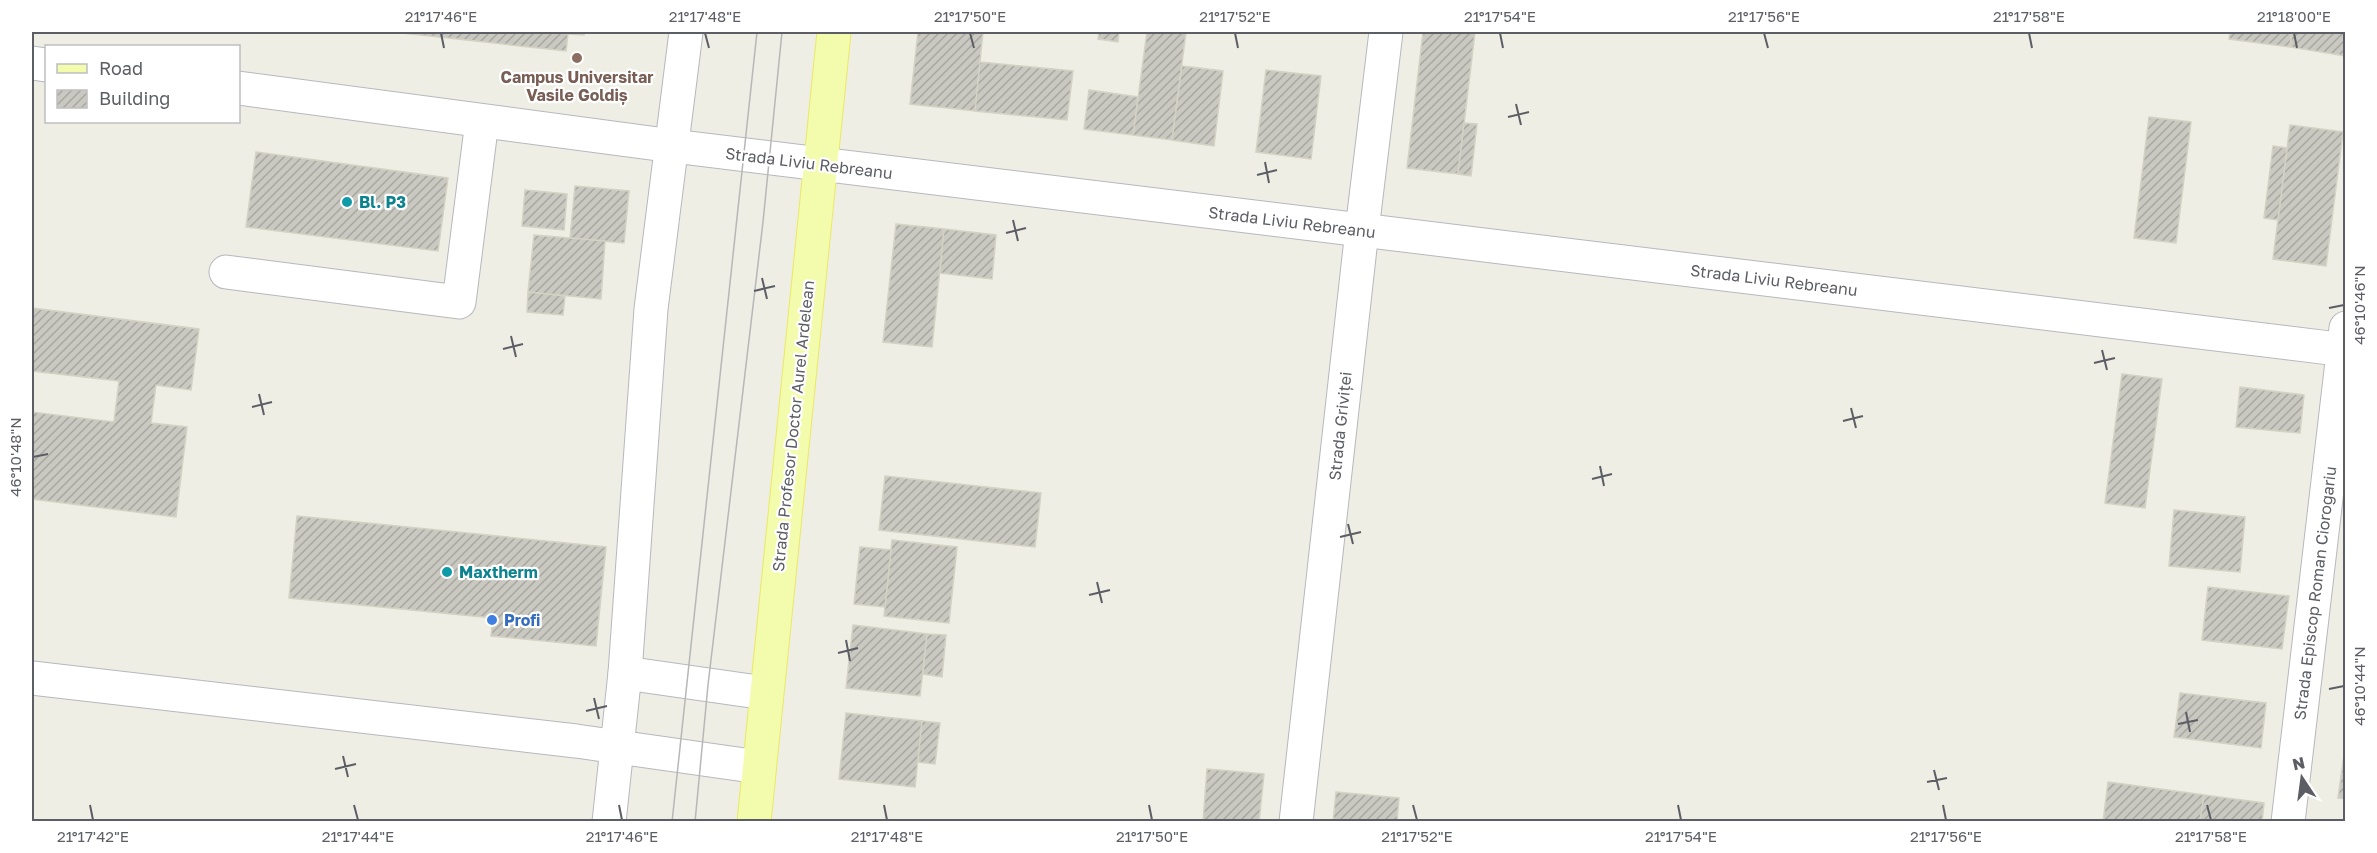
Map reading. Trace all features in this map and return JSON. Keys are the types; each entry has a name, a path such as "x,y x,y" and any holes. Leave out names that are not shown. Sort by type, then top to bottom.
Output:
{"main road":[{"name":"Strada Profesor Doctor Aurel Ardelean","path":"754,822 765,693 834,32"}],"street":[{"path":"609,822 625,673 651,309 686,32"},
{"name":"Strada Griviței","path":"1296,822 1386,32"},
{"name":"Strada Liviu Rebreanu","path":"240,88 673,146 1362,230 2345,342"},
{"path":"226,272 459,302 483,121"},
{"name":"Strada Episcop Roman Ciorogariu","path":"2288,822 2345,342"},
{"path":"625,673 765,693"},
{"path":"32,678 618,747 759,767"}],"building":[{"path":"393,32 584,32 584,35 568,34 566,51"},
{"path":"918,32 983,32 975,111 910,104"},
{"path":"1099,32 1119,32 1118,42 1098,39"},
{"path":"1147,32 1186,32 1172,140 1133,135"},
{"path":"1423,32 1475,32 1458,174 1407,168"},
{"path":"2230,32 2292,32 2290,47 2229,39"},
{"path":"2292,32 2346,32 2346,56 2290,47"},
{"path":"980,62 1073,71 1067,120 975,111"},
{"path":"1182,66 1223,71 1214,146 1172,140"},
{"path":"1266,70 1321,76 1311,159 1256,152"},
{"path":"1089,90 1138,97 1133,135 1084,129"},
{"path":"2149,117 2191,122 2176,243 2134,238"},
{"path":"1464,123 1477,124 1471,176 1458,174"},
{"path":"2290,125 2343,132 2326,266 2273,259"},
{"path":"2273,146 2287,148 2278,220 2264,218"},
{"name":"Bl. P3","path":"256,152 448,178 438,251 246,227"},
{"path":"575,186 629,191 624,243 570,238"},
{"path":"525,190 567,194 564,230 522,226"},
{"path":"896,224 944,229 932,347 883,342"},
{"path":"944,229 996,235 992,279 940,273"},
{"path":"534,235 605,241 601,299 528,292"},
{"path":"528,292 565,296 563,315 527,312"},
{"path":"32,308 199,329 191,390 156,385 151,423 187,427 176,517 32,499 32,412 114,422 119,381 32,371"},
{"path":"2122,374 2162,379 2145,508 2105,503"},
{"path":"2240,387 2304,395 2300,433 2236,427"},
{"path":"885,476 1041,493 1035,547 879,530"},
{"path":"2174,510 2245,517 2240,572 2169,566"},
{"name":"Maxtherm","path":"297,516 606,547 596,646 491,636 493,618 289,598"},
{"path":"892,540 957,547 949,623 884,616"},
{"path":"860,547 891,550 885,607 854,604"},
{"path":"2208,587 2289,596 2282,649 2202,640"},
{"path":"853,625 927,634 920,696 846,688"},
{"path":"927,634 946,635 942,677 923,674"},
{"path":"2180,693 2266,703 2261,748 2174,737"},
{"path":"846,713 922,721 915,787 839,779"},
{"path":"922,721 940,723 935,764 918,762"},
{"path":"2346,740 2346,799 2338,798"},
{"path":"1207,769 1264,774 1259,822 1203,822"},
{"path":"2108,782 2204,795 2200,822 2103,822"},
{"path":"1336,792 1399,798 1397,822 1333,822"},
{"path":"2204,795 2264,803 2262,822 2200,822"}],"tram line":[{"path":"672,822 757,32"},
{"path":"695,822 708,685 763,222 782,32"}],"place":[{"name":"Campus Universitar Vasile Goldiș","path":"577,58"},
{"name":"Bl. P3","path":"347,202"},
{"name":"Maxtherm","path":"447,572"},
{"name":"Profi","path":"492,620"}]}
